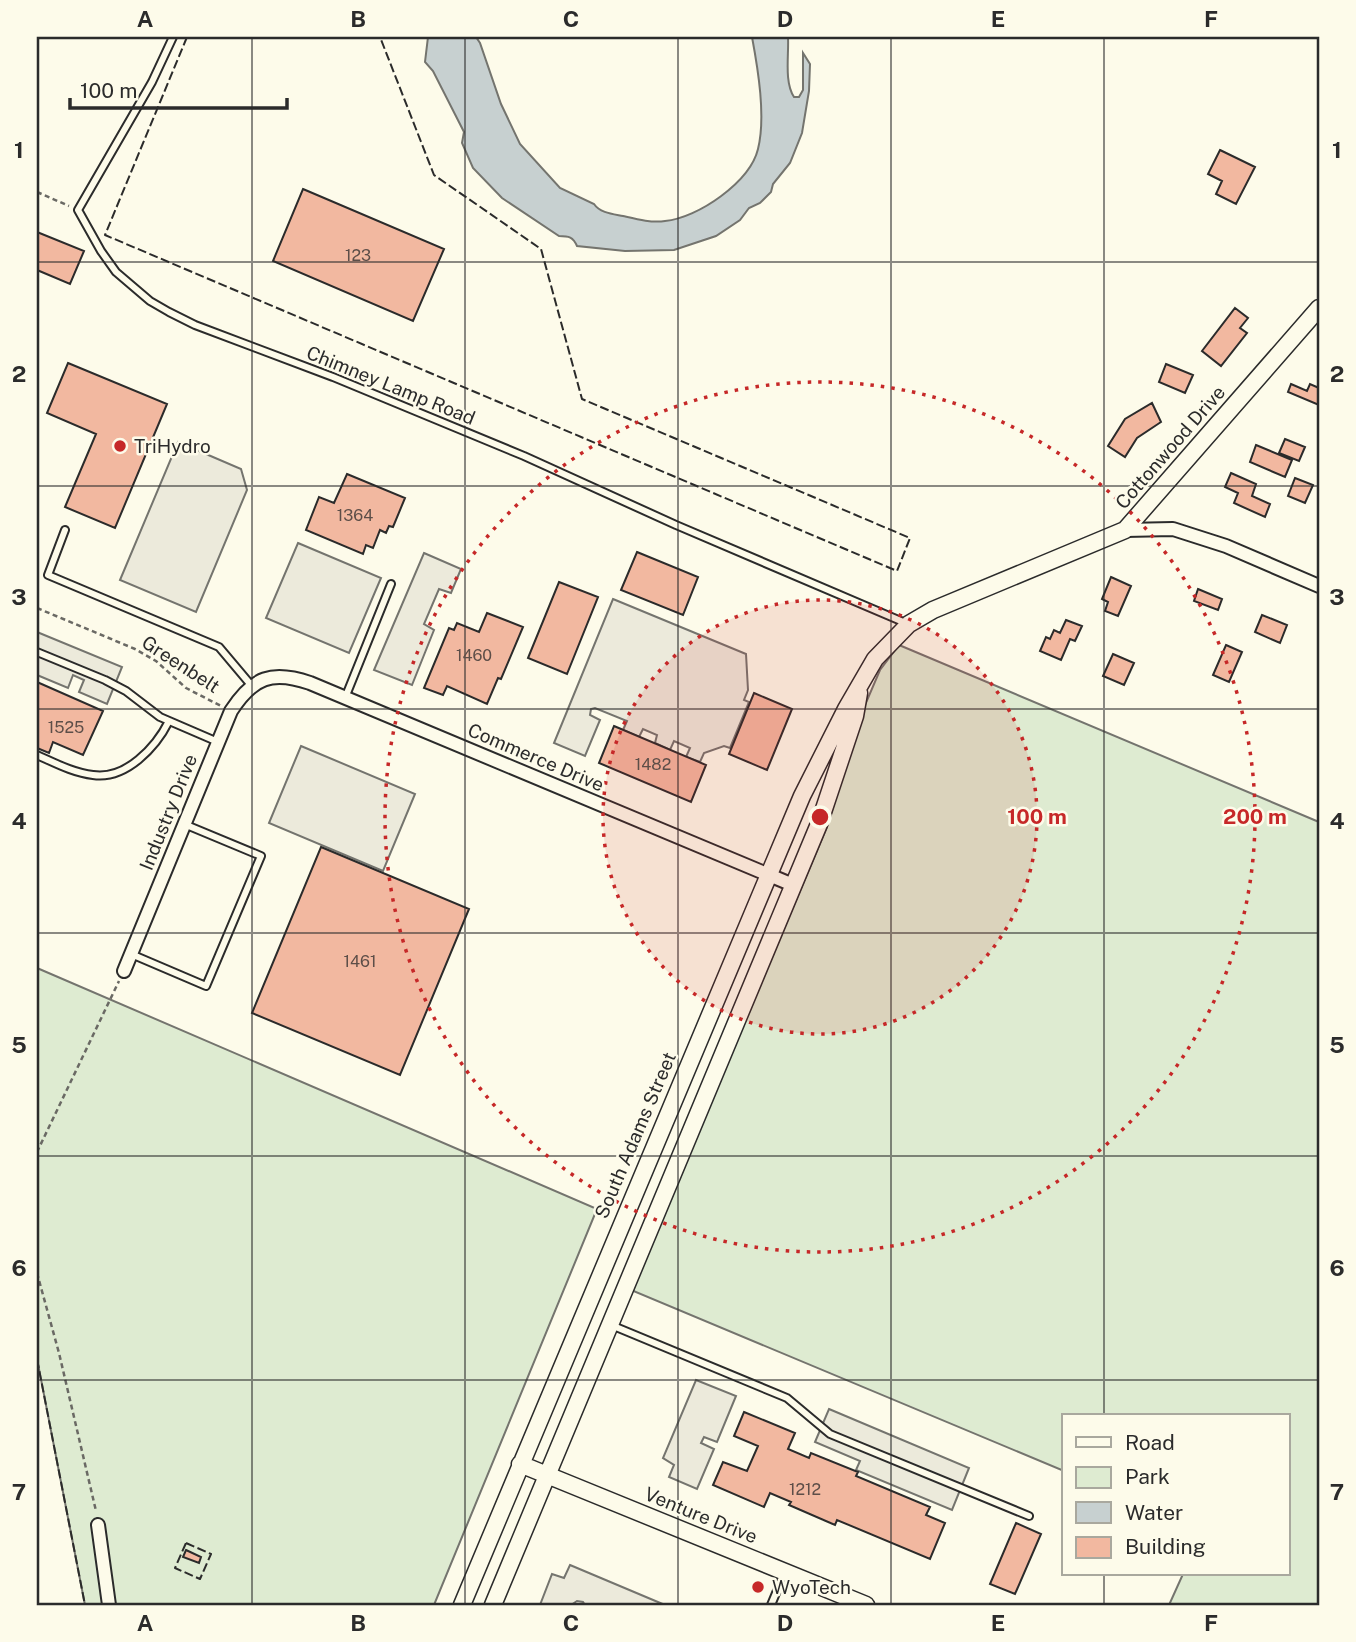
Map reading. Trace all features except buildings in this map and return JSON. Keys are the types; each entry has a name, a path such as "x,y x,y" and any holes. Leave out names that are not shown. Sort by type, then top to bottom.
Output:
{"street":[{"name":"Cottonwood Drive","path":"909,624 963,597 1125,530 1319,308"},
{"path":"1125,530 1173,529 1226,546 1319,586"},
{"name":"South Adams Street","path":"462,1605 802,796 875,659 909,624"},
{"name":"Commerce Drive","path":"257,682 277,676 294,677 793,885"},
{"name":"Industry Drive","path":"124,971 232,711 257,682"},
{"name":"South Adams Street","path":"493,1605 827,801 855,716 860,687"},
{"name":"Venture Drive","path":"520,1464 866,1605"},
{"path":"98,1525 109,1605"}],"lane":[{"path":"78,210 152,82 173,37"},
{"name":"Chimney Lamp Road","path":"78,210 116,272 150,301 195,325 358,387 524,456 676,526 909,624"},
{"path":"65,530 48,575 219,647 257,682"},
{"path":"345,698 391,584"},
{"path":"37,652 105,680 169,721 218,743"},
{"path":"37,755 72,770 96,776 116,772 130,766 152,747 169,721"},
{"path":"131,954 206,986 261,856 184,824"},
{"path":"609,1324 787,1398 830,1434 1029,1516"},
{"path":"771,1605 785,1572"}],"path":[{"path":"37,192 78,210"},
{"name":"Greenbelt","path":"37,608 135,649 156,661 186,688 232,711"},
{"path":"37,1152 124,971"},
{"path":"37,1273 59,1353 98,1525"}],"green space":[{"path":"899,645 1319,822 1319,1605 1169,1605 1182,1576 1290,1576 1290,1414 1062,1414 1062,1470 631,1290 827,827 862,712 880,670"},
{"path":"37,968 597,1209 434,1605 85,1605 37,1359"}],"shaded area":[{"path":"178,442 241,469 247,490 196,612 120,580"},
{"path":"298,543 381,578 349,653 266,618"},
{"path":"424,553 461,569 451,593 439,589 424,624 434,630 412,685 374,670"},
{"path":"613,599 746,654 748,690 744,700 749,702 730,748 724,746 704,753 700,762 686,757 690,748 674,741 670,750 655,743 657,735 643,729 639,737 623,730 627,721 595,708 591,709 590,715 600,720 585,756 554,743"},
{"path":"37,632 122,667 107,704 79,692 84,680 73,675 68,688 37,675"},
{"path":"301,746 415,794 383,871 269,823"},
{"path":"696,1380 736,1396 717,1442 704,1437 701,1443 714,1449 697,1489 669,1477 674,1465 663,1458"},
{"path":"829,1409 969,1468 952,1510 856,1470 860,1461 815,1442"},
{"path":"570,1565 665,1605 585,1605 577,1601 571,1605 540,1605 552,1574 564,1578"}],"water":[{"path":"428,37 476,37 501,104 520,144 560,188 611,214 654,221 678,218 707,206 745,174 758,149 761,122 759,78 752,37 788,37 788,76 794,97 799,97 803,90 803,53 810,64 809,91 802,133 790,163 773,184 771,192 760,203 749,208 740,220 716,236 674,250 625,251 577,246 570,238 559,236 502,198 473,168 462,143 464,132 433,71 425,62"}],"fence":[{"path":"187,37 105,235 897,571 910,538 582,399 541,249 434,175 380,37"},
{"path":"37,1359 85,1605"},
{"path":"186,1543 211,1554 200,1579 175,1568 186,1543"}],"place":[{"name":"TriHydro","path":"120,446"},
{"name":"WyoTech","path":"758,1587"}]}
